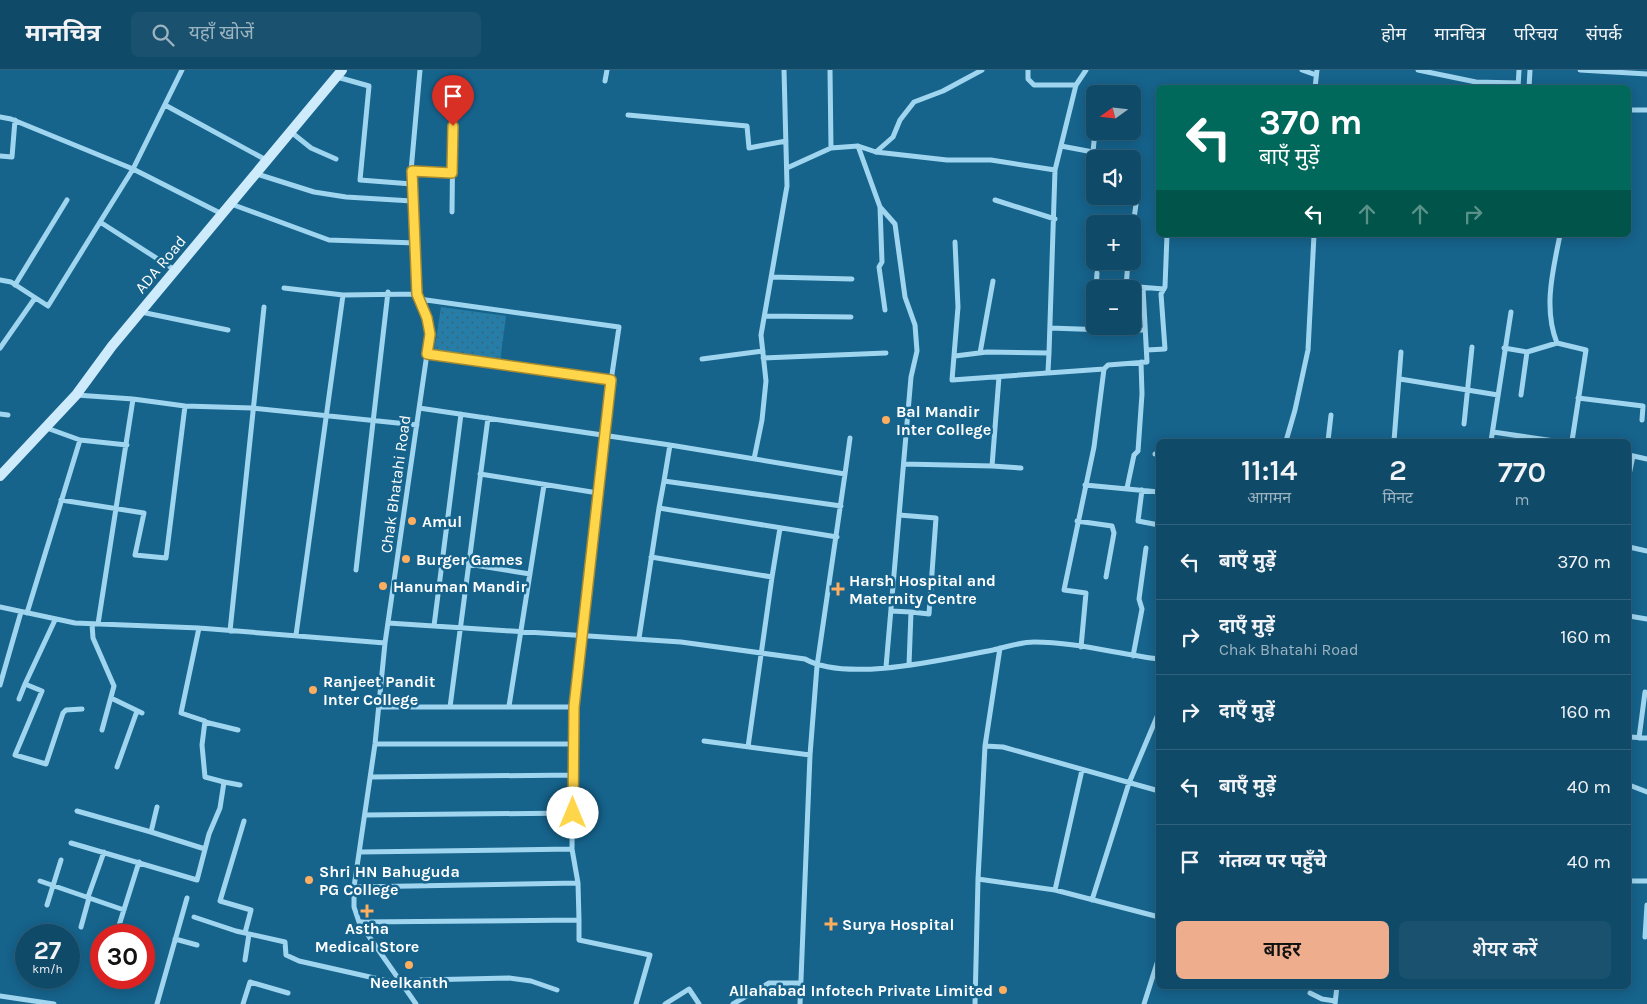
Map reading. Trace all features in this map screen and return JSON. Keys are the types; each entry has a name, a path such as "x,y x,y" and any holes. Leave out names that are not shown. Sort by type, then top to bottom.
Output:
{"street":[{"path":"0,280 15,285 48,306 133,169 182,70"},
{"name":"Chak Bhatahi Road","path":"416,1004 359,922 354,907 354,886 366,815 385,643 430,334 427,318 418,296 412,201 412,171 420,70"},
{"path":"605,81 606,70"},
{"path":"754,460 762,420 766,381 761,335 787,186 784,70"},
{"path":"830,70 831,148"},
{"path":"876,152 893,137 900,120 914,102 943,91 982,70"},
{"path":"1028,70 1028,79 1034,85 1076,85"},
{"path":"1048,371 1055,170 1076,85 1086,70"},
{"path":"1302,70 1317,73"},
{"path":"1418,70 1487,84 1518,85 1519,70"},
{"path":"1529,85 1530,70"},
{"path":"1580,70 1647,74"},
{"path":"339,73 369,86 360,180 412,184"},
{"name":"ADA Road","path":"0,476 76,395 140,312 268,161 339,73"},
{"path":"165,105 268,161"},
{"path":"1631,110 1647,110"},
{"path":"628,115 747,126 748,148 786,141"},
{"path":"0,117 15,120 133,169 222,214"},
{"path":"0,156 12,157 15,120"},
{"path":"452,212 453,126"},
{"path":"291,132 311,148 336,159"},
{"path":"1061,146 1092,152 1094,140"},
{"path":"787,168 831,148 858,146 876,152 947,160 991,160 1055,170"},
{"path":"858,146 880,207 882,262 879,267 884,310"},
{"path":"412,171 452,173"},
{"path":"257,174 314,192 346,197 412,201"},
{"path":"15,285 67,200"},
{"path":"995,200 1054,219"},
{"path":"231,204 329,240 416,243"},
{"path":"880,207 895,224 905,297 915,325 917,351 911,377 886,667"},
{"path":"100,222 175,270"},
{"path":"1147,350 1165,349 1161,294 1164,289 1167,237"},
{"path":"1287,439 1308,350 1314,237"},
{"path":"1557,343 1551,324 1550,298 1560,237"},
{"path":"955,242 958,307 955,325 955,356 952,380 1048,371 1104,369"},
{"path":"1097,274 1097,280"},
{"path":"772,276 852,279"},
{"path":"980,353 993,281"},
{"path":"284,288 343,295 388,292 619,327 603,435 574,707 572,849 578,883 579,940 650,955 636,1004"},
{"path":"1081,647 1086,593 1064,590 1094,447 1104,369 1108,365 1147,362 1143,288 1164,289"},
{"path":"356,570 375,421 388,292"},
{"path":"296,635 328,416 343,295"},
{"path":"0,348 35,298"},
{"path":"230,631 264,306"},
{"path":"140,312 228,330"},
{"path":"1491,439 1511,312"},
{"path":"765,316 851,317"},
{"path":"1050,328 1086,329"},
{"path":"1504,348 1527,352 1557,343 1586,350 1572,439"},
{"path":"1464,424 1472,346"},
{"path":"702,360 763,351"},
{"path":"1394,439 1401,352"},
{"path":"1522,395 1527,352"},
{"path":"763,358 886,353"},
{"path":"955,356 980,353 1049,354"},
{"path":"427,354 611,380"},
{"path":"1126,488 1134,455 1138,450 1142,394 1141,362"},
{"path":"992,466 999,377"},
{"path":"1400,379 1498,395"},
{"path":"76,395 134,399 185,406 252,408 417,425"},
{"path":"1578,398 1643,406 1642,420"},
{"path":"102,730 114,686 93,638 134,399"},
{"path":"61,500 144,513 136,554 166,558 185,406"},
{"path":"419,408 670,445 845,474"},
{"path":"0,414 8,415"},
{"path":"434,626 461,414"},
{"path":"1328,439 1330,415"},
{"path":"450,706 488,418"},
{"path":"44,427 80,440 127,445"},
{"path":"1493,432 1540,439"},
{"path":"800,1004 810,755 817,666 850,438"},
{"path":"0,685 80,440"},
{"path":"639,638 670,445"},
{"path":"1631,456 1647,459"},
{"path":"904,464 1021,468"},
{"path":"480,474 598,493"},
{"path":"664,481 841,506"},
{"path":"510,706 544,485"},
{"path":"1085,485 1156,492"},
{"path":"1142,490 1138,520 1156,524"},
{"path":"659,508 837,537"},
{"path":"891,611 928,614 936,518 899,515"},
{"path":"1077,521 1112,526 1114,533 1106,577"},
{"path":"748,747 760,653 780,528"},
{"path":"1631,547 1647,551"},
{"path":"1133,656 1142,609 1139,599 1146,548"},
{"path":"651,557 772,578"},
{"path":"468,564 530,574"},
{"path":"0,607 55,620 95,624 199,628 385,643"},
{"path":"909,666 911,612"},
{"path":"1631,616 1647,619"},
{"path":"19,699 55,620"},
{"path":"388,623 639,638 805,659 817,666 850,668 909,666 1033,642 1156,659"},
{"path":"199,628 181,713 204,722 238,730"},
{"path":"975,1004 978,879 985,746 1000,648"},
{"path":"26,684 42,691 15,755 46,764 63,713 66,710 82,709"},
{"path":"1639,738 1645,692"},
{"path":"111,698 140,712 117,767"},
{"path":"379,707 574,707"},
{"path":"1092,900 1129,783 1156,719"},
{"path":"204,722 202,745 205,777 240,785"},
{"path":"1631,737 1647,738"},
{"path":"704,741 810,755"},
{"path":"375,744 572,744"},
{"path":"985,746 1003,747 1156,790"},
{"path":"1055,890 1082,770"},
{"path":"370,777 573,775"},
{"path":"71,843 197,880 205,849 220,808 224,782"},
{"path":"1631,787 1647,792"},
{"path":"152,832 157,808"},
{"path":"77,811 205,849"},
{"path":"366,815 573,813"},
{"path":"244,822 220,901 251,910 245,960"},
{"path":"360,852 572,849"},
{"path":"81,927 104,852"},
{"path":"47,905 61,860"},
{"path":"120,924 139,862"},
{"path":"978,879 1055,890 1156,916"},
{"path":"40,881 124,910"},
{"path":"1631,881 1647,882"},
{"path":"354,886 578,883"},
{"path":"157,1004 187,898"},
{"path":"1645,937 1647,905"},
{"path":"194,918 285,942 286,955 299,960 401,984 421,980 509,978 530,981 557,990"},
{"path":"359,922 579,920"},
{"path":"175,939 197,945"},
{"path":"1144,1004 1156,973"},
{"path":"243,1004 250,982 288,993"},
{"path":"733,1004 769,983 801,983"},
{"path":"665,1004 689,989 699,1004"},
{"path":"1310,993 1335,1003 1337,989"},
{"path":"0,996 54,1004"}],"shaded area":[{"path":"441,307 506,316 500,362 434,352"}],"place":[{"name":"Bal Mandir Inter College","path":"886,420"},
{"name":"Amul","path":"412,521"},
{"name":"Burger Games","path":"406,559"},
{"name":"Hanuman Mandir","path":"383,586"},
{"name":"Harsh Hospital and Maternity Centre","path":"838,589"},
{"name":"Ranjeet Pandit Inter College","path":"313,690"},
{"name":"Shri HN Bahuguda PG College","path":"309,880"},
{"name":"Astha Medical Store","path":"367,911"},
{"name":"Surya Hospital","path":"831,924"},
{"name":"Neelkanth","path":"409,965"},
{"name":"Allahabad Infotech Private Limited","path":"1003,990"}],"route":[{"path":"453,126 452,173 412,171 417,294 427,318 430,334 427,354 611,380 603,435 574,707 572,744 573,813"}]}
